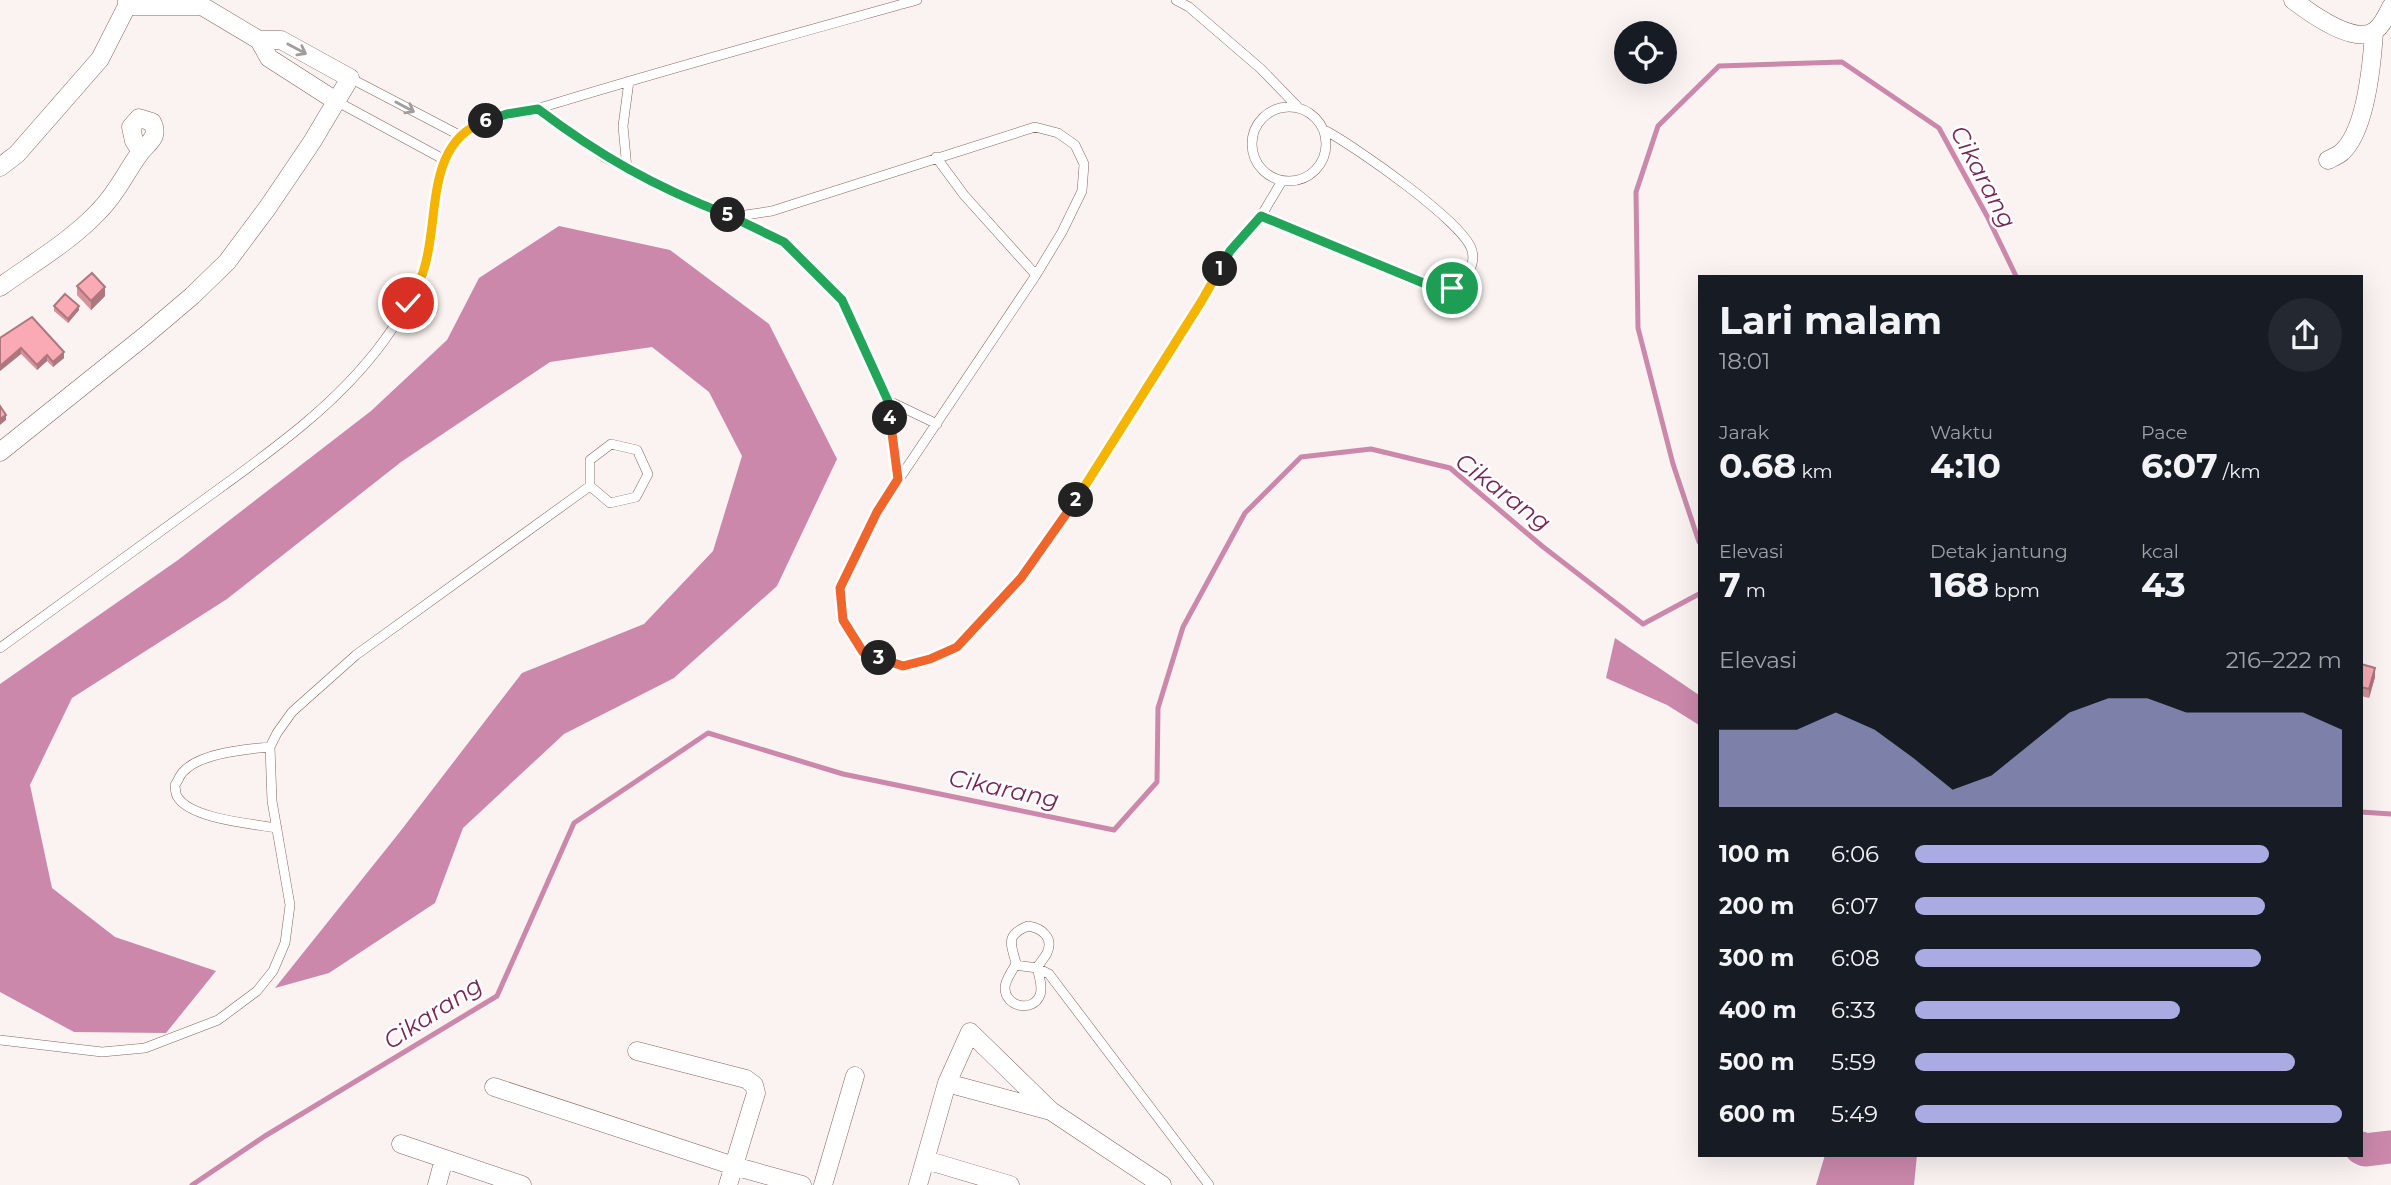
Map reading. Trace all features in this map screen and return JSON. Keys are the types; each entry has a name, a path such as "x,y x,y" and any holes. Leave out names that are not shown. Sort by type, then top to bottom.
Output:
{"street":[{"path":"2293,0 2308,12 2354,35 2374,32"},
{"path":"0,166 17,153 100,60 127,3 202,3 260,40 269,58 336,101"},
{"path":"2328,160 2343,152 2356,131 2372,59 2374,32 2391,7"},
{"path":"0,452 164,319 227,262 268,207 350,78 281,40 260,40"},
{"path":"0,287 76,232 100,211 121,186 141,151"},
{"path":"918,1185 947,1083 970,1032 1051,1111 1162,1185"},
{"path":"637,1051 746,1079 754,1085 756,1093 728,1185"},
{"path":"823,1185 855,1076"},
{"path":"947,1083 1051,1111"},
{"path":"494,1087 734,1166 802,1185"},
{"path":"401,1144 522,1185"},
{"path":"437,1185 444,1159"},
{"path":"926,1160 1010,1185"}],"lane":[{"path":"0,648 271,451 341,392 383,342 408,303 424,270 443,159 461,136 479,123 507,114 538,109 917,0"},
{"path":"1176,0 1189,7 1261,69 1297,106 1314,115 1325,131 1363,153 1454,225 1472,249 1472,265 1464,282 1452,288 1433,287 1261,216"},
{"path":"350,78 461,136"},
{"path":"627,169 623,125 629,81"},
{"path":"336,101 443,159"},
{"path":"1297,106 1277,108 1261,119 1252,136 1253,156 1264,172 1282,181 1302,180 1318,168 1327,151 1325,131"},
{"path":"538,109 604,157 676,195 732,217 784,242 842,300 888,401 898,479"},
{"path":"732,217 772,211 1035,127 1058,133 1075,145 1084,164 1082,191 1062,232 877,512 840,588 843,620 863,652 903,666 930,659 957,647 1021,578 1075,502 1201,302 1230,251 1261,216 1282,181"},
{"path":"936,158 964,195 1036,275"},
{"path":"888,401 937,424"},
{"path":"611,444 637,450 648,474 636,497 610,503 590,486 590,460 611,444"},
{"path":"0,1040 102,1052 145,1048 218,1020 257,991 273,971 285,943 289,918 290,905 272,801 270,747 277,733 292,712 356,654 590,486"},
{"path":"270,747 236,750 212,757 185,769 175,785 176,796 186,806 213,817 277,828"},
{"path":"1028,926 1039,928 1047,935 1049,946 1046,956 1037,968 1041,984 1040,995 1034,1003 1024,1007 1014,1004 1007,997 1005,987 1016,965 1011,939 1018,930 1028,926"},
{"path":"1016,965 1037,968 1049,974 1209,1185"}],"shaded area":[{"path":"559,226 670,250 769,324 837,459 777,586 674,678 564,734 463,828 435,903 329,973 275,988 522,673 644,624 713,551 742,456 709,392 652,347 550,362 401,462 227,599 72,698 30,785 52,888 115,937 216,971 166,1033 74,1032 0,992 0,684 178,560 371,411 447,340 479,278"},
{"path":"1615,638 1698,694 1698,724 1667,705 1606,678"},
{"path":"1824,1157 1917,1157 1914,1185 1816,1185"}],"building":[{"path":"92,273 105,287 91,301 77,286"},
{"path":"65,294 79,306 68,319 54,306"},
{"path":"32,317 64,352 53,362 47,355 37,365 21,348 0,366 0,338"},
{"path":"0,406 6,415 0,419"},
{"path":"2363,665 2375,668 2369,689 2363,688"}],"waterway":[{"name":"Cikarang","path":"1698,539 1673,464 1638,328 1636,192 1658,126 1719,66 1842,62 1939,128 2016,275"},
{"name":"Cikarang","path":"192,1185 265,1136 497,996 574,823 708,733 843,774 1114,830 1157,782 1158,708 1183,627 1245,513 1301,457 1371,449 1450,468 1542,546 1643,624 1698,595"},
{"name":"Cikarang","path":"2363,812 2391,814"},
{"path":"2363,1149 2391,1147"}],"route":[{"path":"408,303 424,270 443,159 461,136 479,123 507,114 538,109 604,157 676,195 732,217 784,242 842,300 888,401 898,479 877,512 840,588 843,620 863,652 903,666 930,659 957,647 1021,578 1075,502 1201,302 1230,251 1261,216 1433,287 1452,288"}]}
